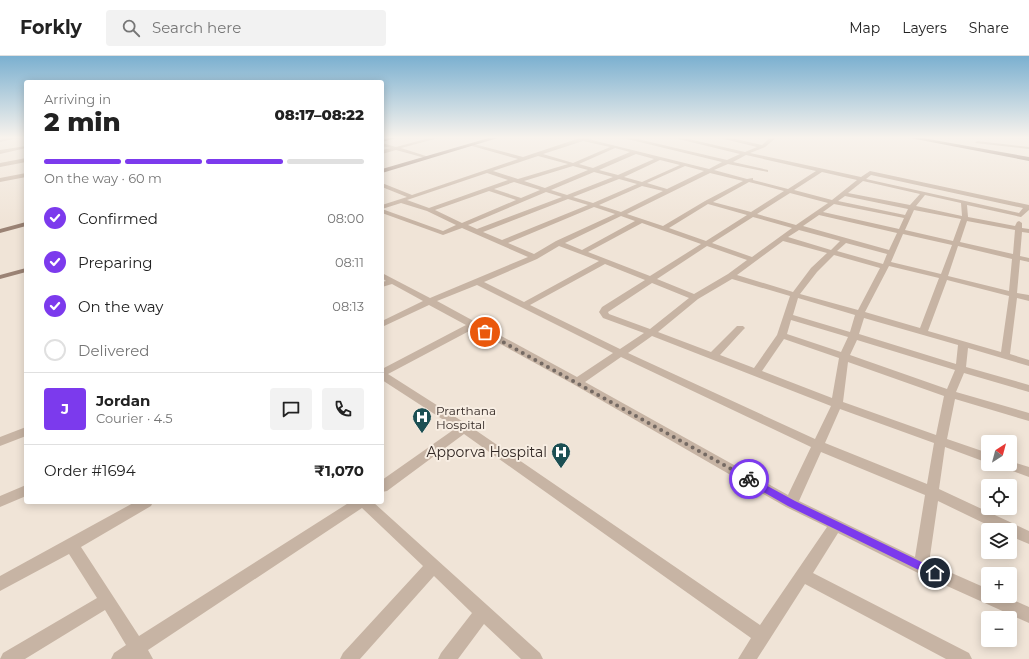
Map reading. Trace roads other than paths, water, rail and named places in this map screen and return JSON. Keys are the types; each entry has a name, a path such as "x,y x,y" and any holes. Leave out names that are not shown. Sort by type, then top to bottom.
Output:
{"street":[{"path":"384,170 402,165"},
{"path":"384,206 504,165"},
{"path":"429,210 489,189 568,165"},
{"path":"577,165 668,190"},
{"path":"384,212 443,233 607,165"},
{"path":"477,232 619,177 645,165"},
{"path":"502,243 643,184 684,165"},
{"path":"685,165 833,202 907,217"},
{"path":"384,323 430,301 534,257 559,243 722,165"},
{"path":"744,165 766,170"},
{"path":"663,229 707,202 776,165"},
{"path":"797,165 1021,215"},
{"path":"821,170 755,214 605,309 603,312 606,316 837,404 981,455"},
{"path":"486,171 594,204 641,222 754,260"},
{"path":"577,382 652,333 695,297 731,276 754,260 870,173 1029,208"},
{"path":"0,180 24,175"},
{"path":"384,185 413,197"},
{"path":"489,189 521,200"},
{"path":"791,503 837,404 844,357 854,335 860,314 886,265 890,253 912,207 924,193"},
{"path":"844,194 1029,231"},
{"path":"400,200 429,210 534,257"},
{"path":"707,202 755,214 890,253"},
{"path":"923,332 965,217 964,202"},
{"path":"1005,356 1013,295 1017,229 1021,215 1026,209 1029,208"},
{"path":"818,213 1029,260"},
{"path":"583,252 641,222"},
{"path":"0,231 24,225"},
{"path":"0,236 24,230"},
{"path":"782,238 832,252 1029,298"},
{"path":"756,372 782,335 795,295 814,270 845,240"},
{"path":"559,243 695,297"},
{"path":"524,305 605,261"},
{"path":"0,277 24,271"},
{"path":"731,276 1029,363"},
{"path":"477,282 620,353 817,445 932,492 1029,538"},
{"path":"388,283 430,301 791,503 922,567 1029,615"},
{"path":"788,316 961,367 1029,389"},
{"path":"384,373 473,325"},
{"path":"713,356 740,328"},
{"path":"782,335 950,394 1029,417"},
{"path":"922,567 932,492 950,394 961,367 963,344"},
{"path":"384,375 464,428 762,636"},
{"path":"384,486 464,428"},
{"path":"0,442 24,432"},
{"path":"1017,468 1029,472"},
{"path":"0,502 24,491"},
{"path":"0,584 72,546 143,504"},
{"path":"120,659 140,653 359,504"},
{"path":"364,504 534,659"},
{"path":"747,659 836,525"},
{"path":"72,546 140,653"},
{"path":"349,659 433,566"},
{"path":"803,575 963,659"},
{"path":"9,659 107,600"},
{"path":"447,659 483,612"}],"place":[{"name":"Prarthana Hospital","path":"422,434"},
{"name":"Apporva Hospital","path":"561,469"}]}
